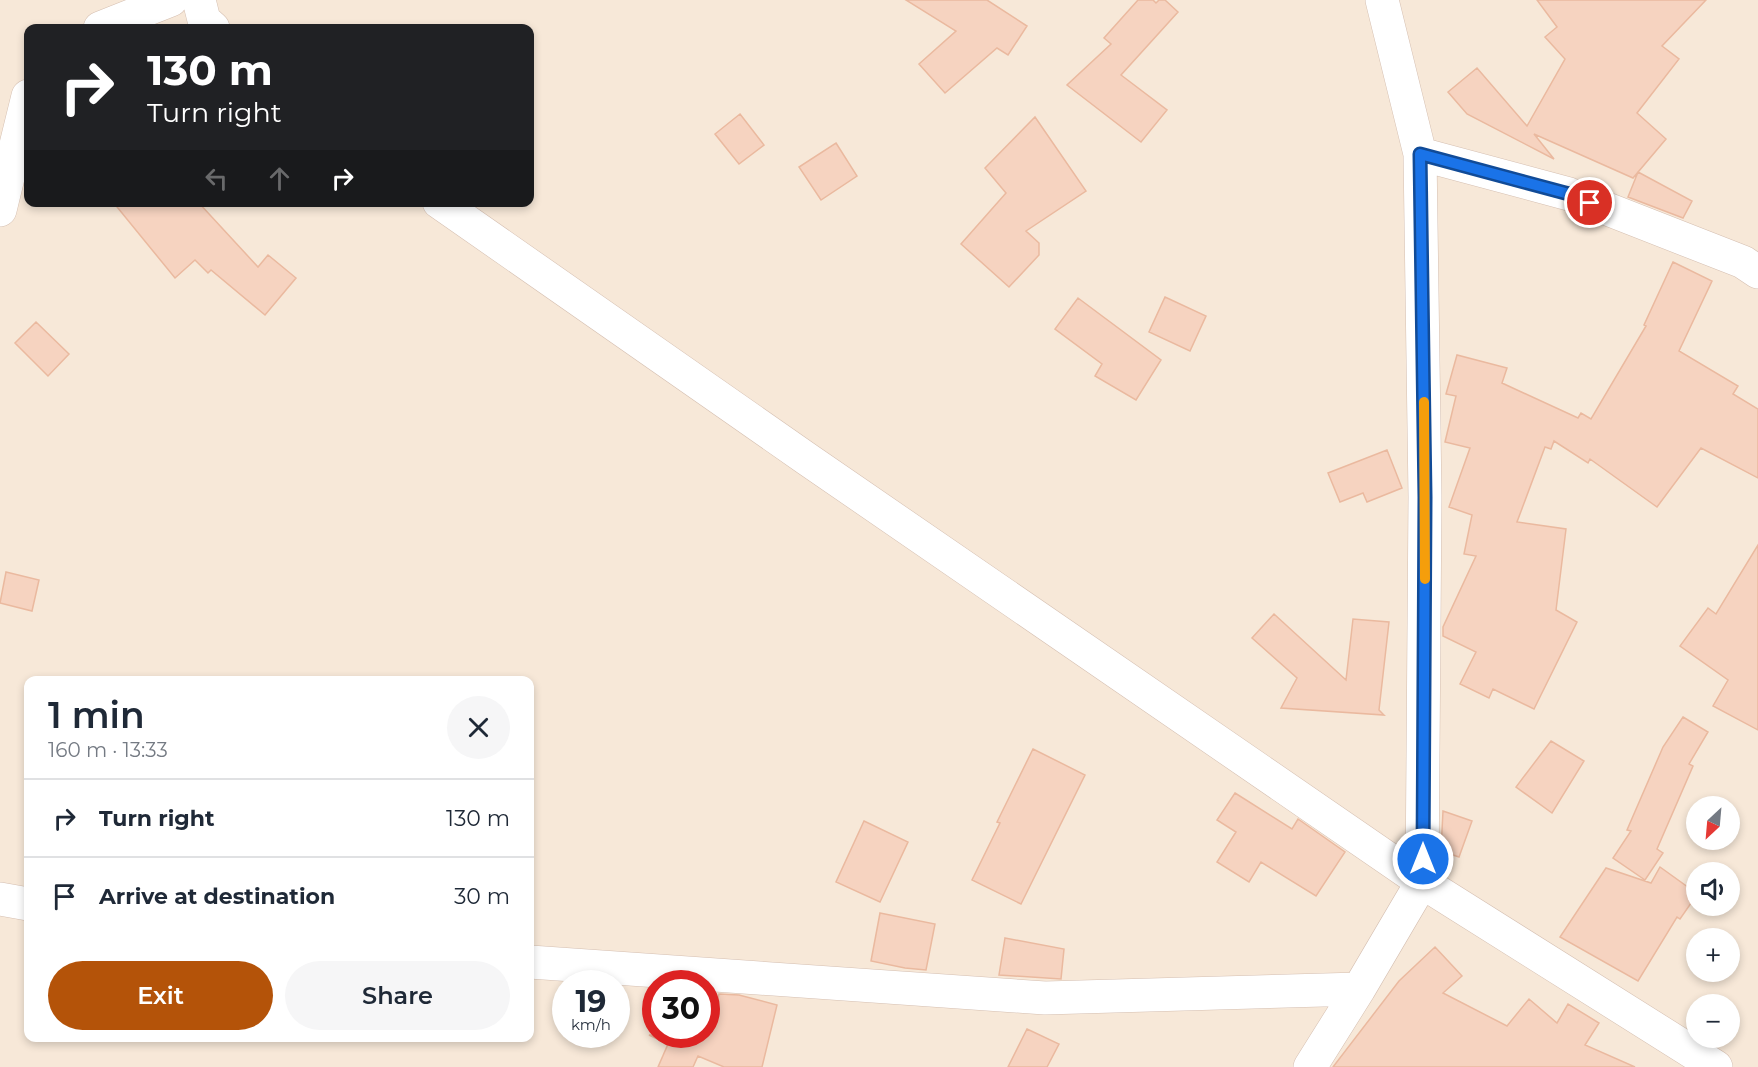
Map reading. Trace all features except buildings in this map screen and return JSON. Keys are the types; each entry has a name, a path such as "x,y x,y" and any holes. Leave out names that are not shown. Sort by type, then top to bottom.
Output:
{"street":[{"path":"110,24 171,0"},
{"path":"199,0 204,20 208,24"},
{"path":"1310,1067 1422,882 1425,497 1420,154 1382,0"},
{"path":"0,210 24,112"},
{"path":"1420,154 1569,194 1743,262 1758,272"},
{"path":"446,207 817,466 1422,882 1716,1067"},
{"path":"0,899 24,903"},
{"path":"534,962 1045,998 1359,989"}],"shaded area":[{"path":"0,0 1758,0 1758,1067 0,1067"}],"slow traffic":[{"path":"1424,402 1425,579"}],"route":[{"path":"1423,859 1425,497 1420,154 1569,194 1590,203"}]}
